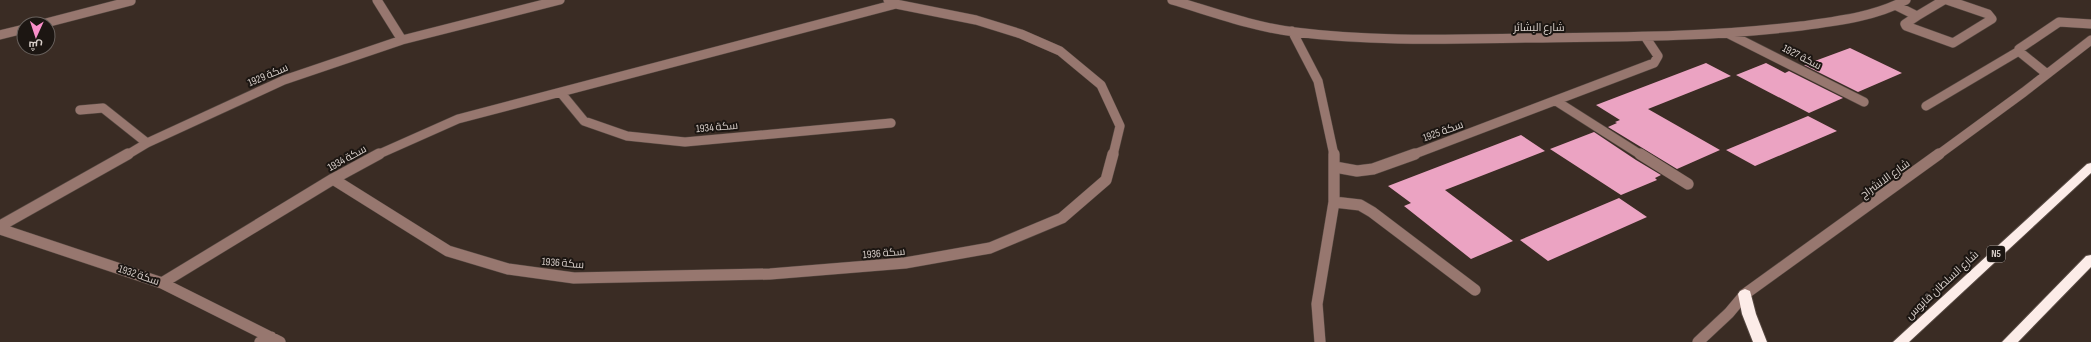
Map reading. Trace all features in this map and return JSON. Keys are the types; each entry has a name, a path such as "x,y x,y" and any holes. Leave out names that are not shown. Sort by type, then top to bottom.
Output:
{"highway":[{"name":"شارع السلطان قابوس","path":"1900,342 2091,167"},
{"path":"2009,342 2091,259"},
{"path":"1745,294 1749,314 1760,342"}],"street":[{"path":"377,0 402,40"},
{"name":"سكة 1929","path":"0,226 147,143 284,80 402,40 560,0"},
{"name":"شارع البشائر","path":"1172,0 1249,22 1292,32 1337,36 1428,39 1646,38 1729,34 1776,30 1840,20 1897,6 1906,0"},
{"path":"1944,0 1917,16 1904,26 1953,43 1992,19 1983,12 1947,0"},
{"path":"56,20 131,1"},
{"name":"سكة 1934","path":"162,283 333,179 385,150 458,119 561,93 892,2"},
{"name":"سكة 1936","path":"333,179 448,251 508,269 574,278 770,274 905,263 990,248 1062,218 1106,180 1120,126 1101,85 1060,51 1021,34 976,20 892,2"},
{"path":"1897,6 1917,16"},
{"path":"1926,106 2019,51 2020,48 2059,22 2091,24"},
{"path":"0,35 16,31"},
{"path":"1292,32 1318,81 1333,144 1335,167 1334,202 1317,304 1320,342"},
{"name":"سكة 1927","path":"1729,34 1864,102"},
{"name":"سكة 1925","path":"1335,167 1357,171 1373,169 1556,102 1654,63 1658,56 1646,38"},
{"name":"شارع الانشراح","path":"1698,342 1729,313 1745,294 1866,208 2091,40"},
{"path":"2019,51 2047,74"},
{"name":"سكة 1934","path":"561,93 584,121 627,136 685,142 892,123"},
{"path":"1556,102 1688,184"},
{"path":"80,110 103,108 147,143"},
{"path":"1334,202 1360,205 1372,212 1475,290"},
{"name":"سكة 1932","path":"0,229 162,283 271,340"}],"building":[{"path":"1850,48 1902,73 1858,92 1804,65"},
{"path":"1706,63 1731,76 1648,109 1720,150 1677,169 1608,127 1620,120 1596,105"},
{"path":"1766,63 1785,73 1789,71 1843,98 1809,113 1736,75"},
{"path":"1808,116 1837,131 1755,166 1726,150"},
{"path":"1594,132 1661,175 1655,178 1657,180 1621,195 1550,149"},
{"path":"1521,135 1545,151 1445,190 1513,241 1471,259 1404,206 1411,203 1388,186"},
{"path":"1619,198 1647,217 1548,261 1520,240"}]}
